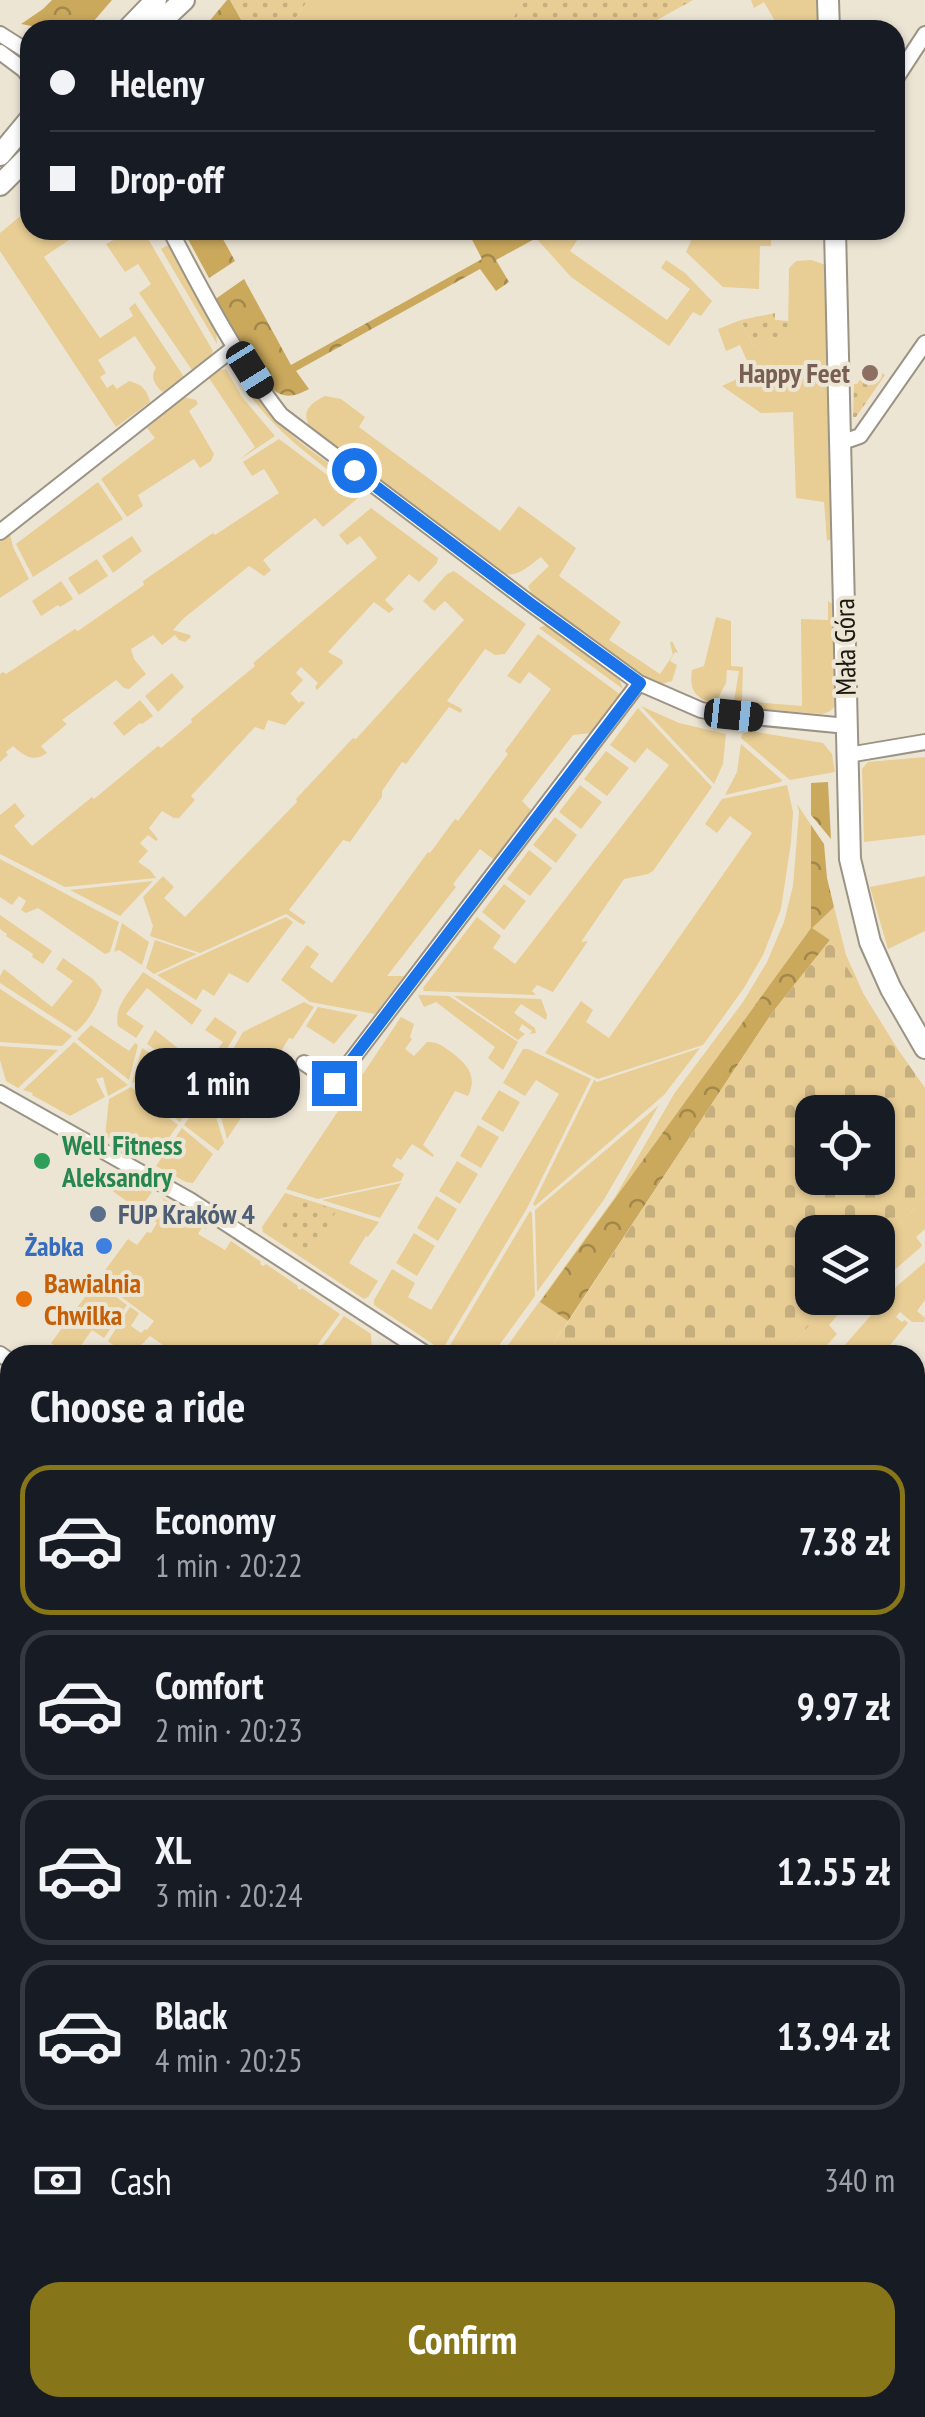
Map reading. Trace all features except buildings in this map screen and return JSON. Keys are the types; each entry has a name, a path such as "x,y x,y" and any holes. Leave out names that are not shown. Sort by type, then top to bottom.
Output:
{"street":[{"path":"137,20 156,0"},
{"path":"163,20 184,0"},
{"path":"905,65 925,34"},
{"path":"0,154 20,131"},
{"path":"0,185 20,165"},
{"path":"176,240 235,348 281,415 640,683 678,701 722,714 847,726"},
{"name":"Mała Góra","path":"835,240 850,860 877,959 925,1048"},
{"path":"840,442 860,436 925,344"},
{"path":"0,532 235,348"},
{"path":"304,1064 334,1083 640,683"},
{"path":"848,755 925,742"},
{"path":"0,1093 190,1200 413,1345"}],"green space":[{"path":"52,0 112,0 95,20 27,20"},
{"path":"230,0 241,20 210,20"},
{"path":"230,0 308,0 294,20 241,20"},
{"path":"308,0 524,0 512,20 294,20"},
{"path":"524,0 693,0 657,20 512,20"},
{"path":"751,0 819,0 820,20 774,20 764,2 754,8"},
{"path":"20,216 20,240 69,240 44,257 100,338 133,316 129,308 135,303 184,377 161,391 154,380 156,368 135,336 98,360 106,373 100,377 107,388 113,384 117,389 133,382 145,390 150,402 116,427 0,251 0,233"},
{"path":"113,240 149,240 213,351 211,355 192,370 139,293 151,284 138,264 125,272 106,244"},
{"path":"188,240 223,240 235,261 209,278"},
{"path":"472,240 533,240 496,260 509,282 496,291 480,269 296,371 309,389 287,396 268,385 214,300 244,279 291,365 482,259"},
{"path":"538,240 577,240 570,251 667,320 690,289 661,268 666,260 712,301 701,316 693,312 669,346 571,277"},
{"path":"771,240 771,246 760,246 759,289 723,287 686,252 691,241"},
{"path":"168,245 216,330 217,344 161,249"},
{"path":"796,261 826,265 828,270 833,538 827,541 824,502 796,498 793,412 761,413 722,386 752,372 740,345 726,351 718,329 741,320 753,346 788,332 789,268"},
{"path":"775,313 775,320 789,321 789,332 753,346 741,320"},
{"path":"870,365 885,375 853,417 854,384"},
{"path":"226,369 242,397 275,436 239,460 255,447 209,378"},
{"path":"233,370 289,433 362,487 359,493 275,424"},
{"path":"325,396 341,399 365,417 359,427 500,531 519,506 576,548 559,576 621,622 609,640 660,674 673,655 672,641 678,653 670,661 677,665 672,681 653,682 533,596 528,586 549,566 541,557 520,572 506,574 310,427 308,408"},
{"path":"184,397 198,404 189,411 214,454 211,461 200,468 194,459 138,495 143,506 127,517 101,479 155,438 147,428"},
{"path":"279,439 358,498 323,527 315,518 263,560 271,570 264,576 249,566 184,618 173,630 190,635 185,642 175,635 162,645 153,635 131,649 146,674 129,689 116,680 62,720 67,724 41,746 47,753 33,758 13,746 0,762 0,674 6,674 75,629 78,631 144,585 143,581 279,493 264,469 252,476 243,462"},
{"path":"98,482 123,519 33,577 16,544"},
{"path":"371,508 438,558 437,563 419,582 409,574 385,600 394,609 389,613 374,602 328,652 343,663 317,690 318,683 301,667 296,673 303,680 289,692 299,703 305,703 285,725 268,720 264,730 255,727 191,796 195,800 179,818 162,811 149,828 158,839 148,835 140,843 148,851 138,862 156,878 65,887 0,854 0,815 15,803 25,816 14,826 32,846 158,746 161,748 255,666 253,663 377,558 360,536 347,545 339,535"},
{"path":"10,534 29,579 0,598 0,542"},
{"path":"132,536 142,551 113,573 102,556"},
{"path":"97,559 108,576 79,595 68,578"},
{"path":"454,571 526,624 505,654 495,655 485,649 447,701 462,709 461,713 449,707 406,764 402,762 350,842 343,840 289,910 306,922 303,925 286,914 200,953 150,936 153,926 143,897 163,876 174,887 164,898 185,917 464,620 445,601 434,611 423,601"},
{"path":"61,581 73,599 41,616 32,601"},
{"path":"828,601 833,604 837,695 831,710 821,714 739,707 734,701 739,671 727,670 726,683 715,704 695,693 692,670 704,666 716,617 731,621 731,666 743,667 742,701 802,706 801,619 828,620"},
{"path":"546,625 619,678 623,689 539,628"},
{"path":"538,634 621,695 592,733 573,735 522,801 532,811 494,860 480,849 453,884 456,887 387,976 404,976 375,1014 310,1002 281,980 307,945 319,954 310,967 332,983 428,852 455,819 458,821 508,754 505,751 551,689 529,672 520,684 507,676"},
{"path":"172,673 184,687 158,712 145,696"},
{"path":"140,700 153,716 124,736 113,723"},
{"path":"641,706 679,723 726,734 723,764 714,784"},
{"path":"638,708 712,787 653,871 624,879 553,992 537,985 532,991 536,995 424,991 477,917 501,936 493,948 515,964 669,765 647,748 635,763 610,745"},
{"path":"750,731 823,743 832,754 835,772 790,780 741,738"},
{"path":"741,744 781,782 725,795 737,772"},
{"path":"606,751 629,768 607,796 584,779"},
{"path":"925,757 925,835 864,842 862,769 868,762"},
{"path":"828,782 831,839 811,815 811,783"},
{"path":"580,785 602,802 581,829 559,812"},
{"path":"787,785 793,812 781,909 763,955 703,1045 598,1079 545,1053 581,1001 593,1010 586,1022 609,1038 752,833 730,816 717,833 705,824 722,799"},
{"path":"797,804 811,825 812,926 834,907 846,955 865,997 830,940 811,928 540,1302 568,1321 554,1343 557,1345 508,1345 615,1197 674,1094 743,1002 767,962 784,922 793,886"},
{"path":"555,817 577,835 556,863 533,845"},
{"path":"811,825 824,844 834,907 812,928 830,940 772,1013 568,1321 540,1302 811,928"},
{"path":"529,850 552,868 530,896 507,879"},
{"path":"0,859 119,922 110,952 105,954 38,908 26,913 21,910 26,901 19,896 12,905 0,897"},
{"path":"925,876 925,931 888,949 870,887"},
{"path":"153,881 120,916 70,890"},
{"path":"504,884 526,901 504,930 482,912"},
{"path":"0,915 52,951 43,964 6,936 0,929"},
{"path":"286,917 293,922 248,983 229,973 214,996 203,989 196,1000 157,975"},
{"path":"122,923 149,942 142,965 119,950 114,952"},
{"path":"155,940 197,954 154,974 146,968"},
{"path":"830,940 925,1088 925,1197 895,1230 895,1215 795,1215 795,1315 818,1315 792,1345 554,1343 772,1013"},
{"path":"63,958 102,990 92,1013 76,1032 0,983 4,969 52,1007 73,981 56,969"},
{"path":"143,972 202,1010 192,1025 147,988 126,1014 144,1026 136,1038 118,1026 121,1005"},
{"path":"0,989 72,1036 62,1046 0,1042"},
{"path":"418,995 449,996 518,1042 503,1070 488,1058 495,1047 436,1002 424,1007"},
{"path":"454,996 541,999 546,1020 521,1004 514,1013 535,1028 536,1033 530,1034 532,1031 522,1024 519,1030 525,1034 518,1040"},
{"path":"304,1002 314,1007 293,1039 289,1038 281,1051 284,1053 227,1139 212,1085 243,1032"},
{"path":"318,1007 358,1015 334,1044 306,1026"},
{"path":"215,1017 237,1032 206,1084 147,1044 155,1030 203,1068 223,1042 205,1030"},
{"path":"401,1017 414,1024 412,1039 405,1049 414,1056 427,1042 439,1044 462,1061 471,1076 468,1096 455,1091 423,1145 433,1157 412,1144 392,1166 404,1174 401,1181 318,1199 286,1189"},
{"path":"91,1025 129,1051 135,1043 138,1045 129,1080 77,1039"},
{"path":"74,1042 128,1085 108,1096 103,1077 96,1079 105,1097 70,1116 23,1090"},
{"path":"0,1046 58,1050 18,1088 6,1081"},
{"path":"142,1048 176,1070 132,1083"},
{"path":"700,1048 664,1095 533,1204 594,1080"},
{"path":"523,1049 591,1079 526,1210 445,1345 434,1345 374,1305 374,1300 392,1269 415,1283 408,1297 431,1310 559,1094 536,1080 525,1096 503,1083"},
{"path":"180,1072 204,1088 180,1122 135,1086"},
{"path":"131,1087 178,1125 160,1150 144,1142 137,1154 105,1136 109,1099"},
{"path":"499,1090 520,1102 503,1132 481,1119"},
{"path":"208,1091 224,1143 218,1151 184,1125"},
{"path":"659,1105 603,1201 537,1292 535,1210"},
{"path":"478,1125 499,1137 481,1168 460,1156"},
{"path":"182,1128 213,1154 193,1183 156,1166"},
{"path":"457,1161 478,1174 460,1204 439,1191"},
{"path":"117,1172 152,1192 139,1210 107,1187"},
{"path":"401,1183 380,1218 322,1200"},
{"path":"285,1193 379,1222 349,1263 378,1281 368,1297 364,1299 263,1232 262,1227"},
{"path":"436,1196 457,1209 438,1241 417,1228"},
{"path":"161,1197 171,1203 167,1212 176,1219 183,1210 187,1212 182,1221 194,1228 199,1220 208,1226 198,1234 225,1250 231,1241 340,1314 317,1345 163,1345 150,1336 141,1345 114,1345 108,1341 130,1307 139,1313 131,1326 141,1333 154,1321 98,1280 128,1239 137,1245 147,1232 151,1233 168,1204"},
{"path":"295,1197 337,1210 310,1255 274,1231"},
{"path":"925,1197 925,1229 916,1237 922,1245 895,1269 895,1230"},
{"path":"530,1211 535,1296 499,1345 450,1345"},
{"path":"414,1233 435,1246 417,1276 396,1263"},
{"path":"925,1262 925,1300 917,1311 924,1322 912,1322 900,1312 896,1317 908,1323 890,1345 845,1345 871,1315 895,1315 895,1288"},
{"path":"96,1282 127,1305 104,1338 92,1330 81,1345 51,1343"},
{"path":"818,1315 838,1315 829,1325 837,1334 827,1345 792,1345"},
{"path":"344,1316 371,1334 372,1345 322,1345"}],"place":[{"name":"Happy Feet","path":"870,373"},
{"name":"Well Fitness Aleksandry","path":"42,1161"},
{"name":"FUP Kraków 4","path":"98,1214"},
{"name":"Żabka","path":"104,1246"},
{"name":"Bawialnia Chwilka","path":"24,1299"}],"route":[{"path":"334,1083 640,683 354,470"}]}
